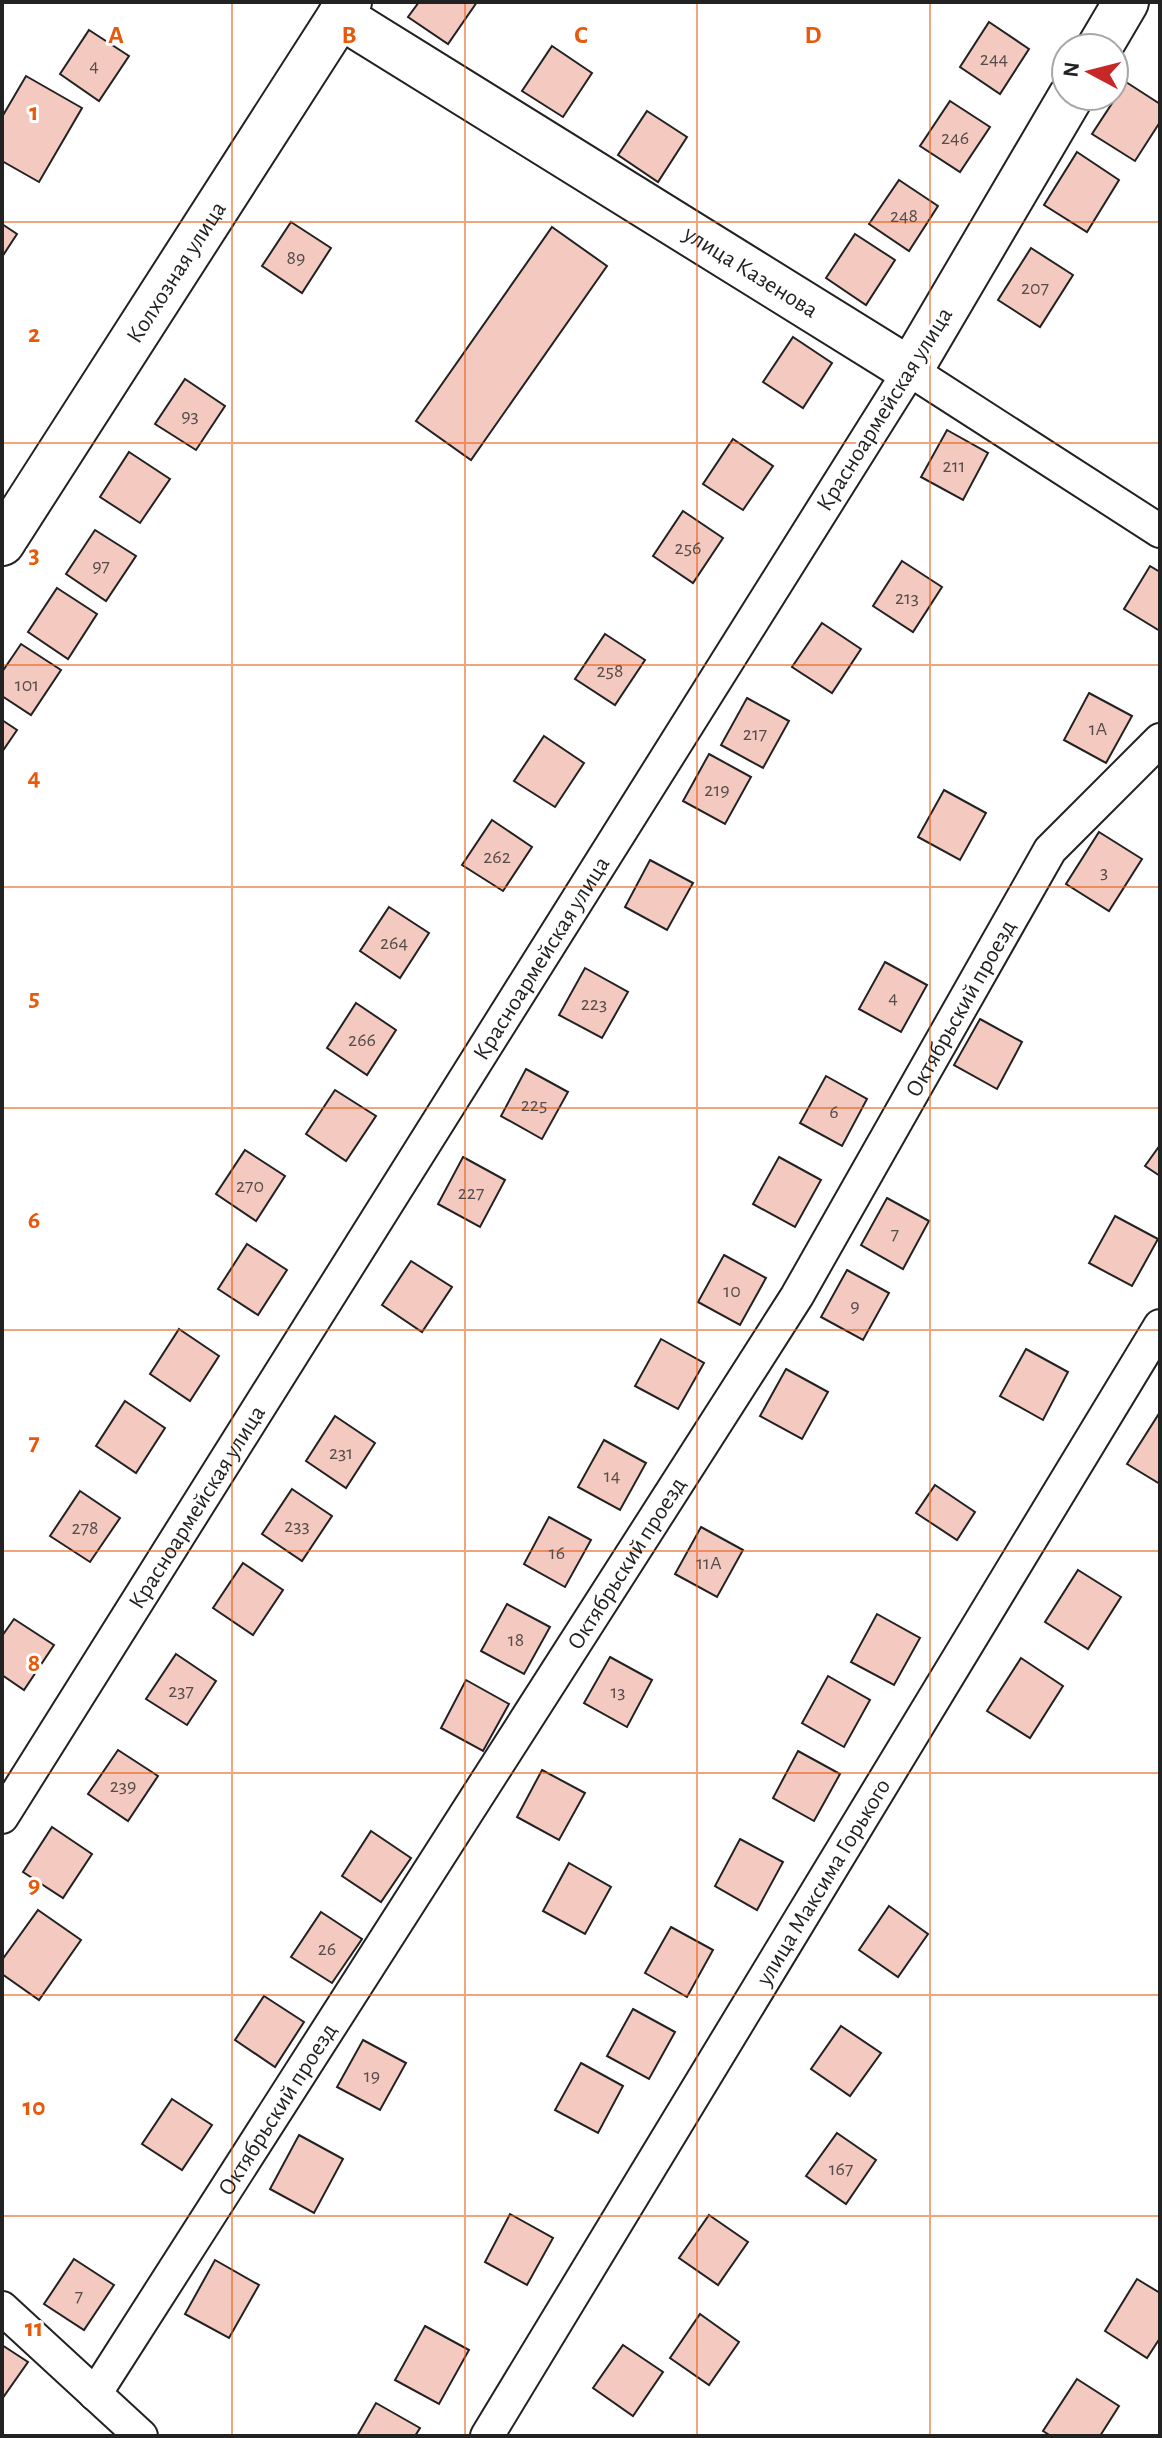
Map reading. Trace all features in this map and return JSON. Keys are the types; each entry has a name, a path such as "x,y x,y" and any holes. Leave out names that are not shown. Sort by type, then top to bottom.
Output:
{"street":[{"path":"1108,32 1126,2"},
{"name":"улица Казенова","path":"344,9 1160,531"},
{"name":"Колхозная улица","path":"2,543 344,9"},
{"name":"Красноармейская улица","path":"2,1817 910,370 1062,112"},
{"name":"Октябрьский проезд","path":"95,2394 797,1296 1050,850 1160,740"},
{"name":"улица Максима Горького","path":"487,2436 1160,1326"},
{"path":"2,2308 141,2436"}],"building":[{"path":"419,2 477,2 448,44 408,17"},
{"path":"989,22 1029,49 1000,94 960,67"},
{"path":"89,30 129,56 99,101 60,74"},
{"path":"552,46 592,73 563,117 522,91"},
{"path":"26,76 82,108 39,182 2,161 2,117"},
{"path":"1130,85 1160,104 1160,122 1135,161 1092,134 1106,112 1130,112"},
{"path":"950,101 990,127 960,172 920,146"},
{"path":"647,111 687,137 658,182 618,155"},
{"path":"1077,152 1119,180 1087,232 1044,205"},
{"path":"899,180 938,206 909,251 869,224"},
{"path":"291,222 331,248 302,293 262,266"},
{"path":"2,224 17,234 2,257"},
{"path":"552,227 607,266 471,460 416,421"},
{"path":"855,234 895,260 866,305 826,278"},
{"path":"1031,248 1073,275 1040,327 998,300"},
{"path":"793,337 832,363 803,408 763,382"},
{"path":"185,379 225,406 196,450 155,424"},
{"path":"947,430 988,453 963,500 921,477"},
{"path":"733,439 773,466 743,510 703,484"},
{"path":"129,452 170,479 140,523 100,497"},
{"path":"683,511 723,538 693,583 653,556"},
{"path":"95,530 136,556 106,601 66,574"},
{"path":"902,561 942,587 913,632 873,606"},
{"path":"1150,566 1160,572 1160,631 1124,609"},
{"path":"57,588 97,614 68,659 28,632"},
{"path":"822,623 861,649 832,693 792,667"},
{"path":"605,634 645,660 615,705 575,679"},
{"path":"21,644 61,670 31,715 2,696 2,672"},
{"path":"1089,693 1132,716 1106,763 1064,740"},
{"path":"747,698 789,721 763,768 721,745"},
{"path":"2,720 17,730 2,752"},
{"path":"544,736 584,763 555,807 514,781"},
{"path":"709,754 751,777 725,824 683,801"},
{"path":"944,790 986,813 960,860 918,837"},
{"path":"492,820 532,847 503,891 462,865"},
{"path":"1099,832 1142,859 1109,911 1066,884"},
{"path":"650,860 693,883 667,930 625,907"},
{"path":"389,907 429,933 400,978 360,951"},
{"path":"885,962 927,985 901,1032 859,1009"},
{"path":"585,968 628,992 602,1038 559,1015"},
{"path":"356,1003 396,1030 367,1075 327,1048"},
{"path":"980,1019 1022,1042 997,1089 954,1065"},
{"path":"526,1069 568,1092 542,1139 501,1116"},
{"path":"826,1076 867,1099 842,1146 800,1123"},
{"path":"335,1090 376,1116 346,1161 306,1134"},
{"path":"1160,1145 1160,1176 1145,1166"},
{"path":"245,1150 285,1176 256,1221 216,1194"},
{"path":"463,1157 505,1180 480,1227 438,1204"},
{"path":"779,1157 821,1180 795,1227 753,1204"},
{"path":"887,1198 929,1221 903,1269 861,1245"},
{"path":"1115,1216 1158,1239 1132,1286 1089,1263"},
{"path":"247,1244 287,1270 258,1315 218,1289"},
{"path":"724,1255 766,1278 740,1325 698,1302"},
{"path":"411,1261 452,1287 422,1332 382,1305"},
{"path":"847,1270 889,1293 863,1340 821,1317"},
{"path":"179,1329 219,1356 190,1401 150,1374"},
{"path":"661,1339 704,1363 678,1409 635,1386"},
{"path":"1026,1349 1068,1372 1043,1420 1000,1396"},
{"path":"786,1369 828,1392 802,1439 760,1416"},
{"path":"125,1401 165,1428 136,1473 96,1446"},
{"path":"1160,1412 1160,1484 1127,1464"},
{"path":"335,1416 375,1443 346,1488 306,1461"},
{"path":"604,1440 646,1463 620,1510 578,1487"},
{"path":"935,1485 975,1512 957,1540 916,1513"},
{"path":"292,1489 332,1516 302,1561 262,1534"},
{"path":"80,1491 120,1518 90,1562 50,1536"},
{"path":"549,1517 591,1540 565,1587 524,1564"},
{"path":"701,1527 743,1550 717,1597 675,1574"},
{"path":"243,1563 283,1590 253,1635 213,1608"},
{"path":"1078,1570 1121,1597 1088,1649 1045,1622"},
{"path":"507,1604 550,1627 524,1674 481,1651"},
{"path":"877,1614 920,1638 894,1685 851,1662"},
{"path":"14,1619 54,1645 24,1690 2,1675 2,1636"},
{"path":"176,1654 216,1681 187,1725 146,1699"},
{"path":"610,1657 652,1680 627,1727 584,1703"},
{"path":"1021,1658 1063,1686 1030,1738 987,1711"},
{"path":"828,1676 870,1700 844,1747 802,1723"},
{"path":"466,1680 509,1704 483,1751 441,1728"},
{"path":"118,1750 158,1776 128,1821 88,1794"},
{"path":"798,1751 840,1774 814,1821 773,1798"},
{"path":"542,1770 585,1793 559,1840 517,1817"},
{"path":"52,1827 92,1854 63,1898 23,1872"},
{"path":"371,1831 411,1858 381,1902 342,1876"},
{"path":"740,1839 783,1862 757,1910 715,1886"},
{"path":"569,1863 611,1887 585,1934 543,1911"},
{"path":"889,1906 928,1934 898,1977 859,1950"},
{"path":"38,1910 81,1940 39,2000 2,1974 2,1960"},
{"path":"321,1912 362,1939 332,1983 291,1957"},
{"path":"671,1927 713,1950 687,1997 645,1973"},
{"path":"264,1996 304,2022 275,2067 235,2040"},
{"path":"633,2009 675,2032 649,2079 607,2056"},
{"path":"841,2026 881,2053 850,2096 811,2069"},
{"path":"363,2040 406,2063 380,2110 337,2087"},
{"path":"581,2063 623,2086 598,2133 555,2110"},
{"path":"172,2099 212,2125 182,2170 142,2144"},
{"path":"837,2133 876,2160 846,2204 806,2176"},
{"path":"299,2135 343,2159 314,2213 270,2189"},
{"path":"510,2214 553,2238 527,2285 485,2262"},
{"path":"709,2215 748,2242 718,2285 679,2258"},
{"path":"74,2259 114,2285 84,2330 44,2304"},
{"path":"215,2260 259,2285 229,2338 185,2314"},
{"path":"1137,2279 1160,2293 1160,2338 1147,2358 1105,2331"},
{"path":"700,2314 739,2342 709,2385 670,2358"},
{"path":"425,2326 469,2350 439,2404 395,2380"},
{"path":"2,2345 28,2362 2,2399"},
{"path":"623,2345 663,2372 633,2416 593,2388"},
{"path":"1077,2379 1119,2406 1100,2436 1051,2436 1043,2431"},
{"path":"376,2403 420,2428 415,2436 357,2436"}]}
